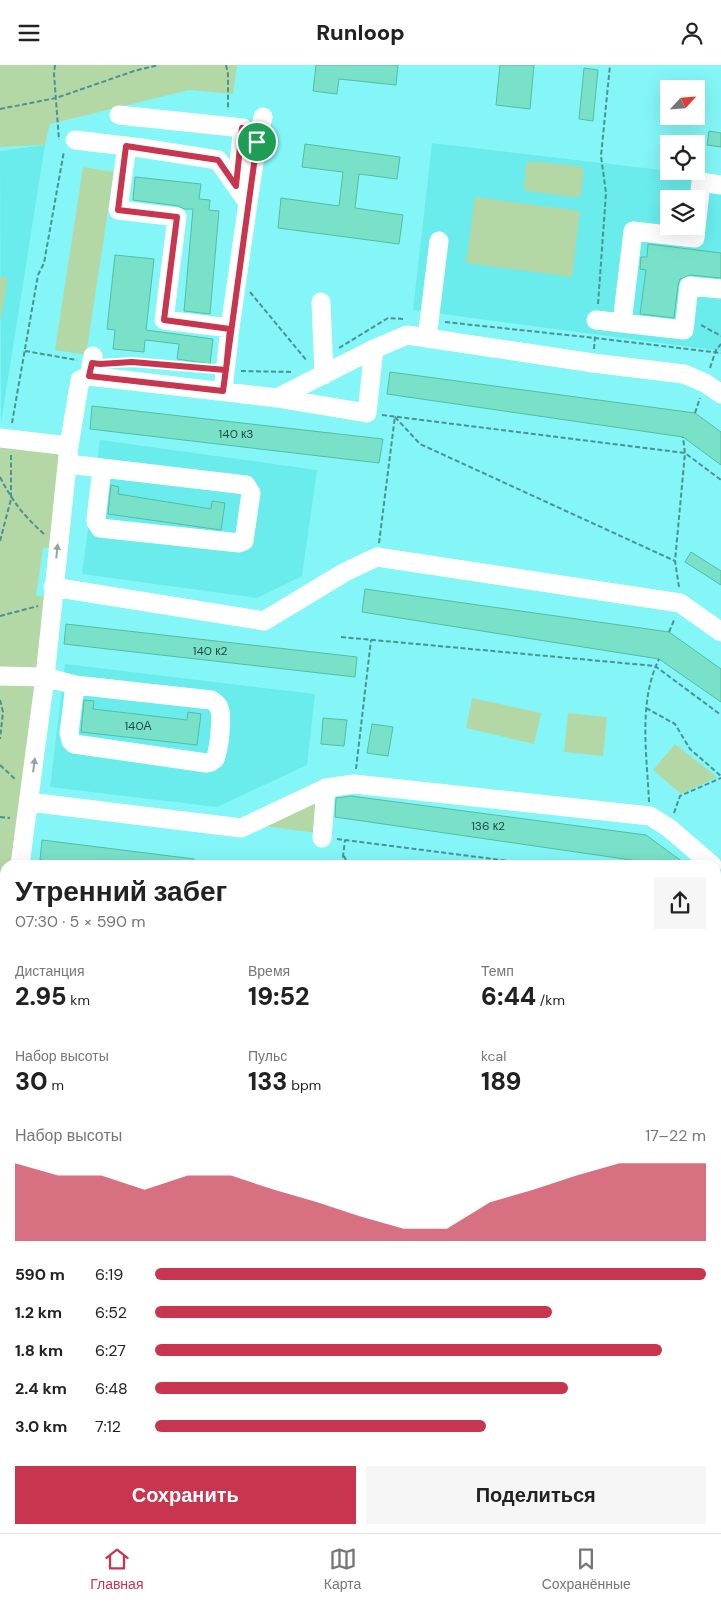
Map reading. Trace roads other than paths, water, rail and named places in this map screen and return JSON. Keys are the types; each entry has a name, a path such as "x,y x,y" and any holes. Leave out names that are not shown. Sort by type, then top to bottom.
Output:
{"street":[{"path":"119,115 242,128 236,186"},
{"path":"223,391 248,203 257,142 263,117"},
{"path":"75,140 218,160 248,203"},
{"path":"126,146 118,210 177,217 164,320 230,329"},
{"path":"622,323 633,231 695,238 701,182 721,185"},
{"path":"427,338 440,241"},
{"path":"596,320 684,330 689,286 721,289"},
{"path":"317,370 321,302"},
{"path":"277,398 317,370 407,335 593,363 684,373 705,383 721,395"},
{"path":"21,860 45,677 68,455 80,380 91,365 223,391 367,413 374,349"},
{"path":"5,439 68,455 102,468 246,485 251,493 244,541 239,543 100,528 96,519 102,468"},
{"path":"53,595 264,621 345,572 377,557 680,603 721,632"},
{"path":"0,676 45,677 75,685 211,700 220,709 221,716 215,759 206,763 74,743 69,733 75,685"},
{"path":"29,802 240,828 326,788 354,784 650,816 669,828 706,860"},
{"path":"322,838 326,788"}]}
